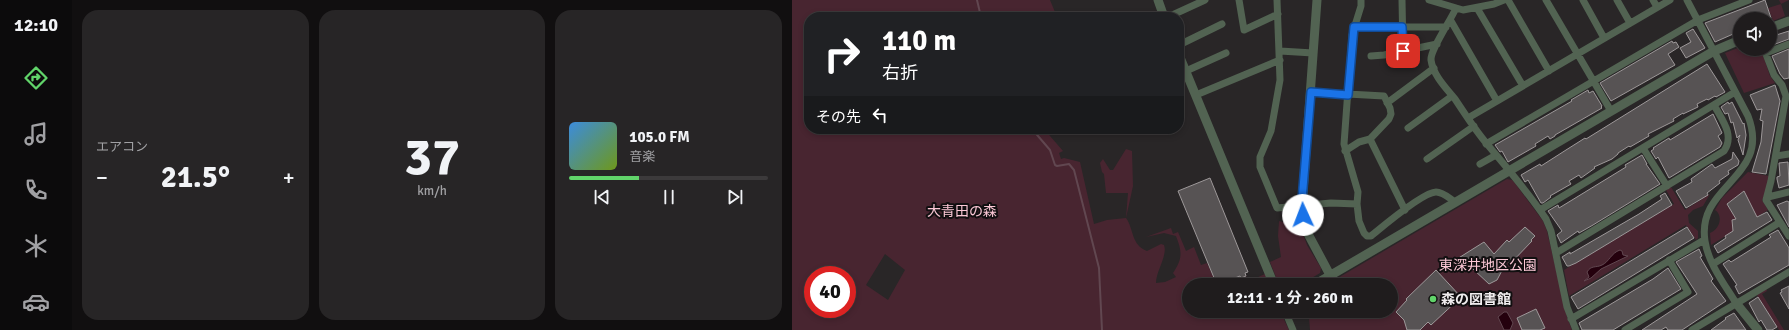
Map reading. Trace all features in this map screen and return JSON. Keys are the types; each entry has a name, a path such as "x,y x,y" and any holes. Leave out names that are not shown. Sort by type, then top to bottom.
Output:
{"street":[{"path":"1158,0 1162,12"},
{"path":"1239,0 1244,30 1278,14"},
{"path":"1277,0 1280,80 1271,131 1260,157 1260,167 1277,208 1331,203 1357,204"},
{"path":"1317,0 1302,206 1307,232 1330,275"},
{"path":"1361,0 1361,6 1354,27 1344,144 1358,192 1357,204 1359,221 1364,233 1368,236 1372,236 1404,210 1429,193 1436,192 1442,194 1454,202"},
{"path":"1402,0 1403,51"},
{"path":"1429,0 1463,10 1477,8 1504,0"},
{"path":"1508,0 1549,71"},
{"path":"1546,0 1611,111"},
{"path":"1583,0 1604,38"},
{"path":"1617,0 1630,23"},
{"path":"1653,0 1657,7"},
{"path":"1468,118 1670,0"},
{"path":"1687,0 1736,92 1748,116 1752,129 1752,149 1741,171 1720,192 1710,206 1704,223 1704,240 1706,248 1714,264 1736,303 1755,329"},
{"path":"1486,144 1698,20 1749,0"},
{"path":"1178,12 1201,1"},
{"path":"1456,8 1437,44 1431,59 1434,68 1486,144 1540,210 1551,231 1571,319 1576,330"},
{"path":"1477,8 1523,86"},
{"path":"1777,25 1789,21"},
{"path":"1184,43 1222,24"},
{"path":"1354,27 1402,27 1448,24"},
{"path":"1448,24 1497,102"},
{"path":"1325,278 1714,51 1733,43"},
{"path":"1371,56 1437,44"},
{"path":"1777,48 1789,44"},
{"path":"1280,50 1313,53"},
{"path":"1186,71 1226,53"},
{"path":"1767,56 1774,75 1785,84 1786,118 1776,156 1768,197 1766,200 1789,236"},
{"path":"1196,95 1280,60"},
{"path":"1184,66 1271,278"},
{"path":"1387,103 1434,68"},
{"path":"1311,92 1348,95 1379,94 1384,96 1391,114 1389,119 1370,139 1359,142 1345,151"},
{"path":"1540,210 1736,92"},
{"path":"1408,128 1452,96"},
{"path":"1556,253 1724,152 1728,145 1728,133 1714,105"},
{"path":"1427,159 1474,126"},
{"path":"1370,139 1404,210"},
{"path":"1643,148 1667,186"},
{"path":"1776,156 1789,154"},
{"path":"1480,164 1496,155"},
{"path":"1768,197 1789,192"},
{"path":"1714,264 1780,222"},
{"path":"1571,319 1704,240"},
{"path":"1625,330 1688,292 1669,260"},
{"path":"1692,330 1789,272"},
{"path":"1288,318 1293,330"}],"green space":[{"name":"大青田の森","path":"792,0 1050,0 1055,12 804,12 804,134 1048,134 1063,151 1059,153 1061,159 1064,158 1080,162 1094,224 1107,220 1126,218 1129,222 1135,241 1142,248 1147,251 1161,244 1164,245 1165,249 1156,283 1165,282 1176,277 1173,273 1180,259 1179,246 1176,236 1164,233 1146,237 1171,228 1173,234 1178,232 1186,251 1194,247 1201,265 1207,263 1214,278 1182,278 1182,318 1283,318 1289,330 792,330","holes":["885,254 905,270 888,300 866,285"]},
{"path":"1779,0 1789,0 1781,4"},
{"path":"1781,4 1785,16 1777,19 1777,12 1770,12 1768,8"},
{"path":"1733,50 1733,56 1763,56 1770,76 1775,83 1744,93 1725,53"},
{"path":"1126,149 1132,151 1133,186 1126,218 1128,193 1106,193 1104,174 1100,163 1103,159 1110,170 1113,170"},
{"path":"1748,172 1769,176 1766,193 1762,200 1768,210 1711,245 1710,233 1716,229 1720,219 1715,210 1722,198"},
{"name":"東深井地区公園","path":"1507,179 1512,180 1543,221 1547,231 1567,317 1572,330 1310,330 1309,318 1398,318 1398,278 1338,278"},
{"path":"1671,187 1685,210 1710,194 1703,206 1693,210 1688,215 1689,223 1698,231 1698,238 1696,240 1686,225 1569,296 1564,270 1674,204 1666,190"},
{"path":"1279,221 1292,224 1299,223 1307,245 1321,268 1320,273 1312,278 1276,278 1270,262 1281,257 1278,236"},
{"path":"1265,274 1267,278 1256,278"},
{"path":"1766,289 1767,291 1762,294 1784,330 1779,330 1757,295"}],"shaded area":[{"path":"1620,250 1622,251 1623,255 1628,256 1601,269 1591,278 1584,281 1589,277 1587,272 1590,268 1604,264 1614,253"},
{"path":"1504,312 1507,312 1513,323 1510,330 1504,330 1498,317"}],"building":[{"path":"1765,0 1769,12 1734,12"},
{"path":"1733,12 1733,34 1715,42 1705,23"},
{"path":"1693,29 1705,48 1686,58 1680,48 1691,42 1686,33"},
{"path":"1789,31 1789,39 1777,43 1777,35"},
{"path":"1672,41 1673,43 1676,42 1679,47 1668,54 1675,65 1611,101 1600,83"},
{"path":"1789,49 1789,78 1784,79 1780,74 1772,56 1777,56 1777,54"},
{"path":"1707,64 1725,92 1697,104 1698,107 1683,113 1673,119 1674,121 1648,134 1649,136 1630,147 1629,146 1612,159 1594,167 1595,168 1581,178 1579,175 1569,181 1571,184 1550,196 1551,197 1543,203 1541,203 1528,180 1525,182 1521,175 1540,164 1541,166"},
{"path":"1775,85 1780,101 1766,174 1752,172 1761,142 1763,121 1760,120 1762,109 1757,110 1750,95"},
{"path":"1588,90 1589,93 1593,91 1602,108 1550,139 1548,136 1535,144 1536,146 1508,162 1502,151 1500,152 1495,145 1572,101 1571,100"},
{"path":"1728,102 1729,104 1732,102 1743,124 1744,123 1746,135 1743,155 1738,140 1740,135 1737,138 1733,122 1731,123 1728,113 1725,114 1721,107"},
{"path":"1713,114 1722,133 1718,136 1722,143 1720,147 1669,178 1658,157 1656,159 1651,151 1654,149 1653,148 1669,138 1670,140"},
{"path":"1733,152 1739,161 1738,165 1728,171 1729,174 1719,181 1720,183 1707,193 1708,195 1686,208 1676,191 1692,182 1691,179 1712,164 1715,168 1732,159"},
{"path":"1642,155 1646,164 1660,184 1593,225 1579,233 1578,231 1561,243 1557,235 1562,231 1548,211 1558,205 1559,208 1626,167 1625,165"},
{"path":"1788,162 1789,185 1779,188 1777,177 1780,176 1779,163"},
{"path":"1210,178 1248,272 1245,273 1246,276 1241,278 1240,276 1235,278 1214,278 1178,191"},
{"path":"1744,191 1757,217 1767,212 1772,220 1718,253 1714,246 1733,231 1732,220 1736,219 1727,204"},
{"path":"1665,193 1672,205 1576,263 1567,266 1562,257 1570,252 1570,254 1639,214 1662,199 1660,196"},
{"path":"1787,201 1789,202 1789,227 1777,205"},
{"path":"1525,227 1535,236 1510,264 1507,261 1497,280 1489,284 1473,269 1469,271 1464,267 1462,269 1457,259 1484,242 1494,254 1507,240 1509,242"},
{"path":"1687,227 1694,238 1578,309 1571,297"},
{"path":"1778,230 1789,248 1789,265 1739,294 1735,286 1737,285 1723,264 1729,260 1731,262 1771,237 1769,235"},
{"path":"1699,249 1702,256 1700,257 1713,279 1711,281 1726,301 1682,330 1668,330 1666,327 1661,330 1642,330 1697,294 1676,262"},
{"path":"1668,268 1681,289 1613,330 1582,330 1579,323 1653,279"},
{"name":"森の図書館","path":"1436,270 1461,297 1431,325 1428,322 1420,330 1407,330 1404,320 1398,314 1398,310 1407,300 1406,299"},
{"path":"1789,286 1789,309 1780,293 1782,292 1781,290"},
{"path":"1758,297 1777,327 1772,330 1767,330 1761,320 1759,322 1749,303"},
{"path":"1536,309 1545,328 1540,330 1522,330 1517,318"},
{"path":"1734,313 1746,330 1711,330 1726,319 1725,318"}],"waterway":[{"path":"977,0 980,12"},
{"path":"1036,134 1050,150 1055,165 1069,164 1074,170 1099,268 1102,330"}],"place":[{"name":"森の図書館","path":"1433,299"}],"route":[{"path":"1303,215 1302,200 1311,92 1348,95 1352,35 1354,27 1402,27 1403,51"}]}
